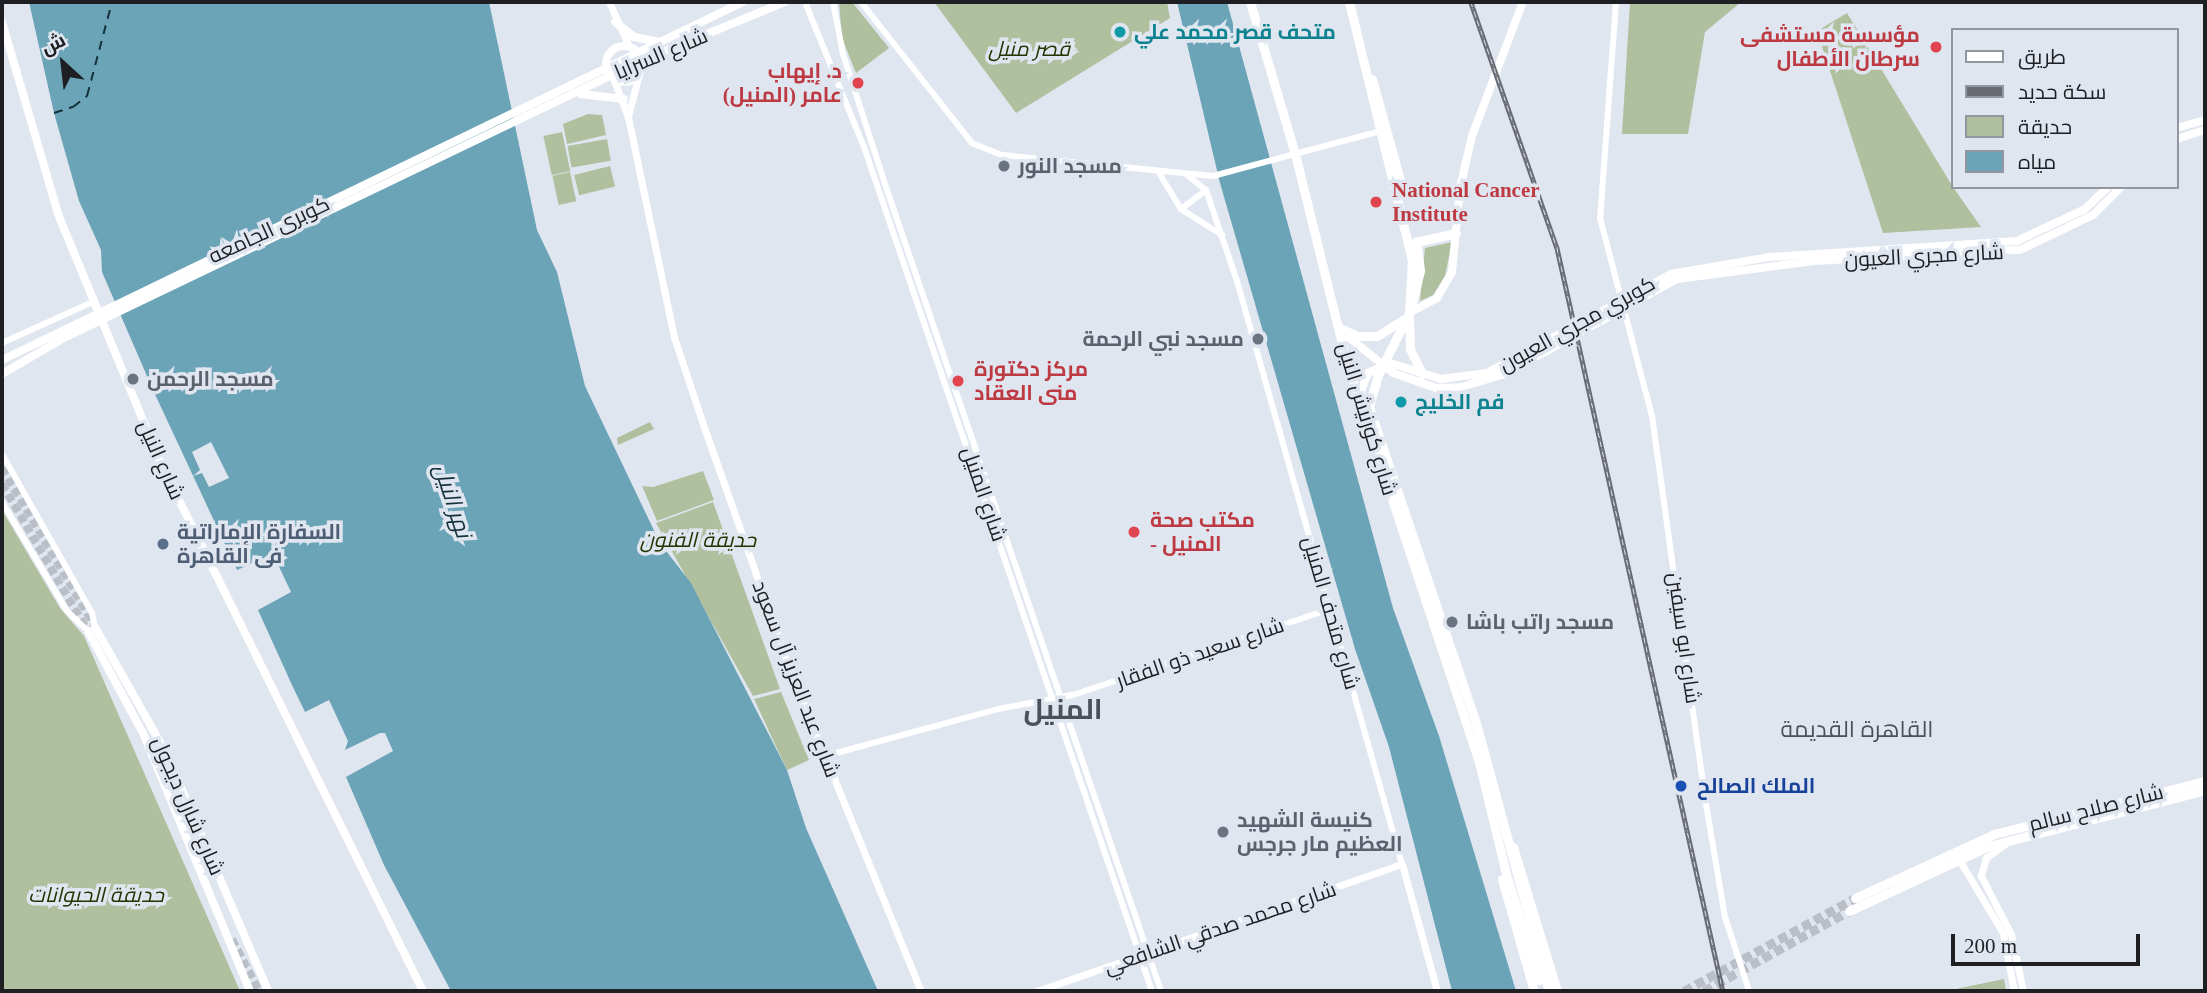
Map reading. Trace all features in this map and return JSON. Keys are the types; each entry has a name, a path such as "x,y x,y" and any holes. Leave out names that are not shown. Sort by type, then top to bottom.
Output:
{"highway":[{"name":"شارع كورنيش النيل","path":"1250,2 1295,154 1358,399 1501,835"},
{"path":"1349,2 1411,245 1410,349 1422,374"},
{"path":"1340,329 1357,336 1377,336 1395,328 1409,310 1419,284 1416,242 1374,84 1362,56"},
{"path":"1416,242 1456,233"},
{"name":"شارع كورنيش النيل","path":"1409,310 1382,366 1369,407 1476,723 1501,835"},
{"name":"شارع صلاح سالم","path":"1988,841 2205,781"},
{"name":"شارع صلاح سالم","path":"1988,841 2013,839 2205,790"},
{"path":"1501,835 1497,864 1534,991"},
{"path":"1501,835 1543,991"},
{"path":"1501,835 1549,991"},
{"path":"1501,835 1518,859 1557,991"},
{"path":"1855,898 1988,841"},
{"path":"1849,911 1913,881 1956,855"}],"main road":[{"path":"609,2 615,22 629,46 640,57 639,74 627,81 610,74 611,51 629,46"},
{"name":"شارع السرايا","path":"538,109 575,94 666,41 743,2"},
{"name":"شارع السرايا","path":"640,57 785,2"},
{"path":"1409,310 1437,298 1448,282 1462,174 1472,136 1523,2"},
{"name":"شارع النيل","path":"2,22 58,214 93,302 197,539 423,991"},
{"path":"615,22 640,39 666,41"},
{"name":"شارع السرايا","path":"538,109 610,74"},
{"name":"شارع عبد العزيز آل سعود","path":"610,74 624,99 674,337 774,627 920,991"},
{"name":"شارع عبد العزيز آل سعود","path":"628,117 639,74"},
{"path":"575,94 624,99"},
{"name":"كوبرى الجامعه","path":"3,360 538,109"},
{"name":"كوبرى الجامعه","path":"2,374 62,339 538,109"},
{"path":"2179,127 2205,120"},
{"path":"2179,138 2205,130"},
{"name":"شارع مجري العيون","path":"1750,264 2017,241 2085,209 2106,189"},
{"name":"شارع مجري العيون","path":"1750,264 2020,250 2092,215 2119,189"},
{"name":"كوبري مجري العيون","path":"1488,376 1665,283 1750,264"},
{"path":"1340,329 1382,366 1436,388 1488,376"},
{"path":"1358,399 1365,377 1382,366 1396,364 1422,374 1455,379 1488,376"},
{"name":"شارع شارل ديجول","path":"92,629 143,733 250,991"},
{"name":"شارع شارل ديجول","path":"92,629 167,755 268,991"},
{"path":"2013,839 1986,858 1981,876 2011,934 2023,991"},
{"path":"1956,855 2003,933 2014,991"},
{"name":"شارع محمد صدقي الشافعي","path":"1037,991 1402,864"},
{"name":"شارع متحف المنيل","path":"1402,864 1437,991"}],"street":[{"name":"شارع المنيل","path":"805,2 822,21 1144,954 1161,991"},
{"name":"شارع المنيل","path":"834,2 834,19 888,194 1057,697"},
{"path":"861,2 972,143 1002,155 1159,173 1213,176 1381,131"},
{"name":"شارع ابو سيفين","path":"1616,2 1599,197 1604,239 1652,416 1705,798 1726,916 1749,991"},
{"path":"822,21 834,19"},
{"path":"1159,173 1181,209 1223,236"},
{"path":"1181,209 1206,190 1186,174"},
{"name":"شارع متحف المنيل","path":"1206,190 1223,236 1402,864"},
{"path":"2,343 93,302"},
{"path":"2,454 93,613 92,629"},
{"path":"2,502 67,611 92,629"},
{"name":"شارع سعيد ذو الفقار","path":"825,756 1057,697 1330,609"},
{"name":"شارع المنيل","path":"1144,954 1152,991"}],"green space":[{"path":"839,2 852,2 889,48 856,73 842,38"},
{"name":"قصر منيل","path":"934,2 1167,2 1170,18 1016,113"},
{"path":"1630,2 1741,2 1705,32 1688,134 1622,134"},
{"path":"1847,13 1952,189 1981,227 1883,233 1817,31"},
{"path":"588,114 602,115 606,135 567,144 563,124"},
{"path":"562,132 570,171 552,175 543,136"},
{"path":"607,139 611,161 571,168 568,146"},
{"path":"610,166 615,186 579,195 574,175"},
{"path":"570,172 576,201 559,205 552,176"},
{"path":"1452,242 1445,276 1433,295 1420,301 1425,248"},
{"path":"650,422 654,429 618,445 617,438"},
{"path":"703,471 714,500 657,521 642,486 653,487"},
{"name":"حديقة الفنون","path":"713,502 780,689 753,696 656,523"},
{"name":"حديقة الحيوانات","path":"2,510 60,608 84,636 240,991 2,991"},
{"path":"781,692 809,760 787,770 754,699"},
{"path":"2004,979 2006,991 1946,991"}],"water":[{"name":"نهر النيل","path":"29,2 489,2 537,230 557,272 585,386 660,543 691,583 787,770 806,828 878,991 451,991 384,865 346,777 393,751 385,733 345,750 348,741 329,700 305,712 258,610 291,592 273,554 237,570 153,390 102,272 101,250 79,201 54,113"},
{"path":"1177,2 1227,2 1393,608 1439,736 1516,991 1452,991 1389,747 1355,649 1220,183"}],"pier":[{"path":"211,442 229,478 209,487 202,473 193,476 200,470 192,452"},
{"path":"272,554 290,592 263,606 287,591 271,558 245,567"}],"ferry route":[{"path":"54,113 73,107 87,96 112,2"}],"tunnel":[{"path":"2,468 94,625"},
{"path":"2,484 87,630"},
{"path":"1684,991 1855,898"},
{"path":"1704,991 1849,911"},
{"path":"232,939 259,991"}],"railway":[{"path":"1471,2 1557,247 1723,991"}],"place":[{"name":"متحف قصر محمد علي","path":"1120,32"},
{"name":"مؤسسة مستشفى سرطان الأطفال","path":"1936,47"},
{"name":"د. إيهاب عامر (المنيل)","path":"858,83"},
{"name":"مسجد النور","path":"1004,166"},
{"name":"National Cancer Institute","path":"1376,202"},
{"name":"مسجد نبي الرحمة","path":"1258,339"},
{"name":"مسجد الرحمن","path":"133,379"},
{"name":"مركز دكتورة منى العقاد","path":"958,381"},
{"name":"فم الخليج","path":"1401,402"},
{"name":"مكتب صحة - المنيل","path":"1134,532"},
{"name":"السفارة الإماراتية فى القاهرة","path":"163,544"},
{"name":"مسجد راتب باشا","path":"1452,622"},
{"name":"الملك الصالح","path":"1681,786"},
{"name":"كنيسة الشهيد العظيم مار جرجس","path":"1223,832"}],"district":[{"name":"المنيل","path":"1063,710"},
{"name":"القاهرة القديمة","path":"1857,730"}]}
